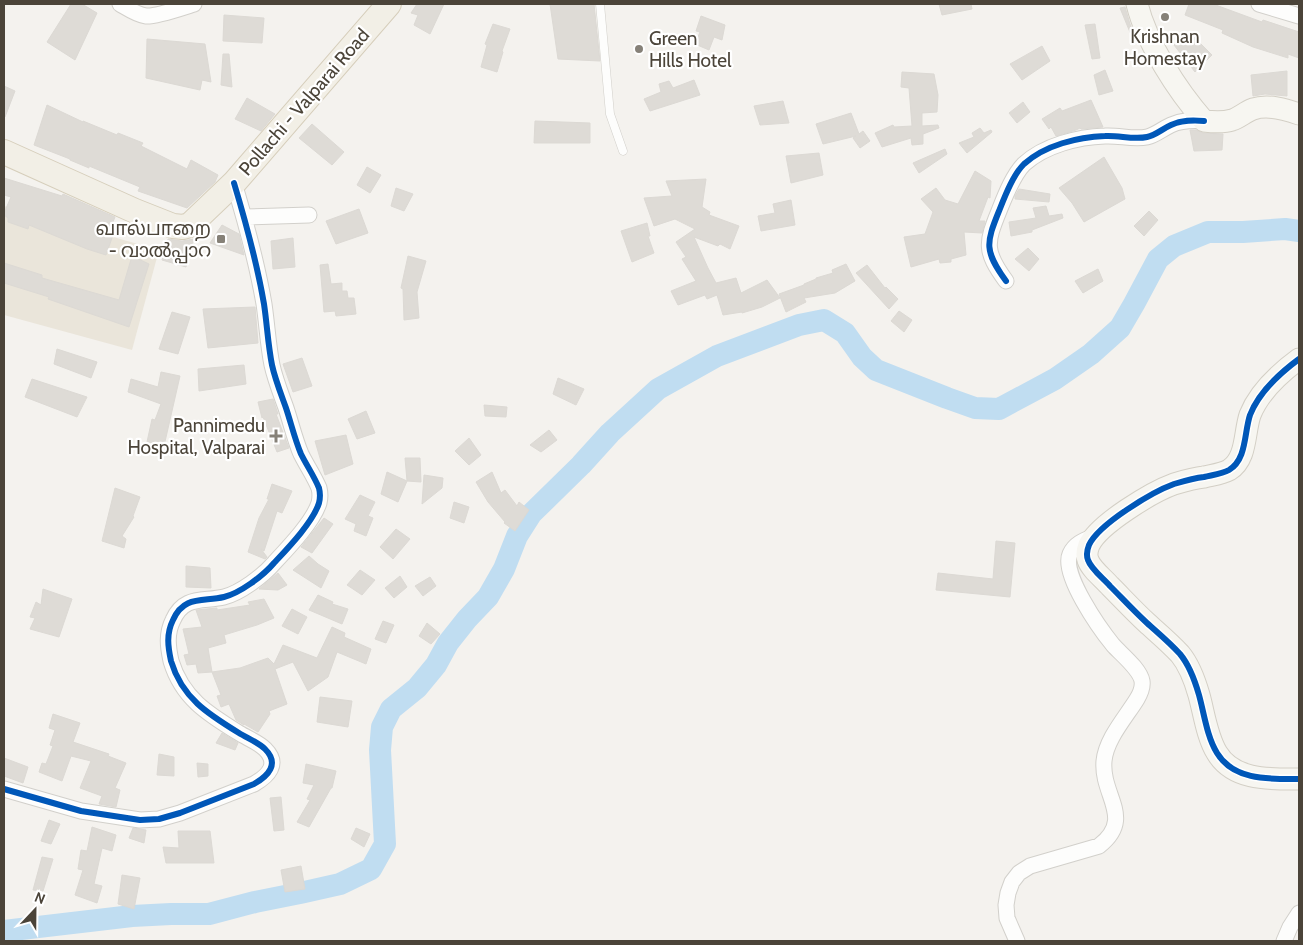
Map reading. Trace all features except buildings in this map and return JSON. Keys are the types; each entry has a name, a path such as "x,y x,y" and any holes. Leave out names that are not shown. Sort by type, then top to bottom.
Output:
{"main road":[{"name":"Pollachi - Valparai Road","path":"4,152 134,211 173,226 190,226 234,183 390,4"}],"street":[{"path":"120,4 146,16 194,4"},
{"path":"1137,4 1153,45 1185,97 1204,121"},
{"path":"1259,4 1299,16"},
{"path":"1006,281 992,258 988,246 989,236 1010,186 1023,165 1047,149 1085,138 1106,136 1146,137 1159,133 1169,126 1184,120 1215,122 1231,120 1254,109 1280,108 1299,114"},
{"path":"4,789 81,811 140,820 159,819 180,813 254,784 265,778 270,769 272,760 265,749 204,710 188,694 180,683 174,668 169,651 168,636 176,613 186,604 196,600 224,597 240,590 271,567 302,531 313,516 319,502 320,490 301,453 272,365 264,304 255,258 234,183"},
{"path":"244,217 309,215"},
{"path":"1299,359 1278,376 1259,399 1250,415 1237,464 1217,474 1173,484 1154,493 1103,527 1089,545 1087,553 1088,561 1100,575 1132,609 1181,655 1188,665 1210,738 1226,764 1240,773 1257,778 1299,779"},
{"path":"1017,941 1007,918 1006,905 1012,882 1019,873 1030,866 1099,846 1114,831 1117,819 1104,774 1104,760 1107,747 1141,691 1142,680 1135,668 1100,629 1072,578 1069,564 1070,555 1074,547 1082,541 1095,536"},
{"path":"1284,941 1299,913"}],"lane":[{"path":"600,4 610,114 623,151"}],"shaded area":[{"path":"4,206 159,250 132,350 4,315"}],"waterway":[{"path":"4,931 132,916 209,914 340,884 371,869 385,844 380,750 382,727 391,709 417,688 436,665 448,643 488,597 504,569 517,536 531,514 581,465 610,433 658,389 717,356 799,325 824,320 845,333 862,357 876,370 975,408 999,409 1055,379 1091,354 1120,328 1158,259 1174,246 1208,232 1285,229 1299,231"}],"cycle path":[{"path":"1006,281 994,262 989,247 990,239 995,222 1016,174 1032,157 1052,147 1073,140 1105,136 1142,138 1153,135 1179,122 1204,121"},
{"path":"4,789 81,811 140,820 159,819 180,813 254,784 268,773 272,765 272,760 265,749 207,712 189,695 176,674 168,646 168,635 177,612 188,603 230,595 258,578 300,534 316,510 319,501 319,488 299,449 273,370 258,273 234,183"},
{"path":"1299,359 1264,391 1254,407 1248,422 1242,453 1235,465 1223,472 1174,484 1140,501 1103,528 1089,545 1087,551 1087,558 1094,570 1184,659 1196,684 1211,740 1224,762 1243,774 1276,779 1299,779"}],"place":[{"name":"Krishnan Homestay","path":"1165,17"},
{"name":"Green Hills Hotel","path":"639,49"},
{"name":"வால்பாறை - വാൽപ്പാറ","path":"221,239"},
{"name":"Pannimedu Hospital, Valparai","path":"276,436"}]}
